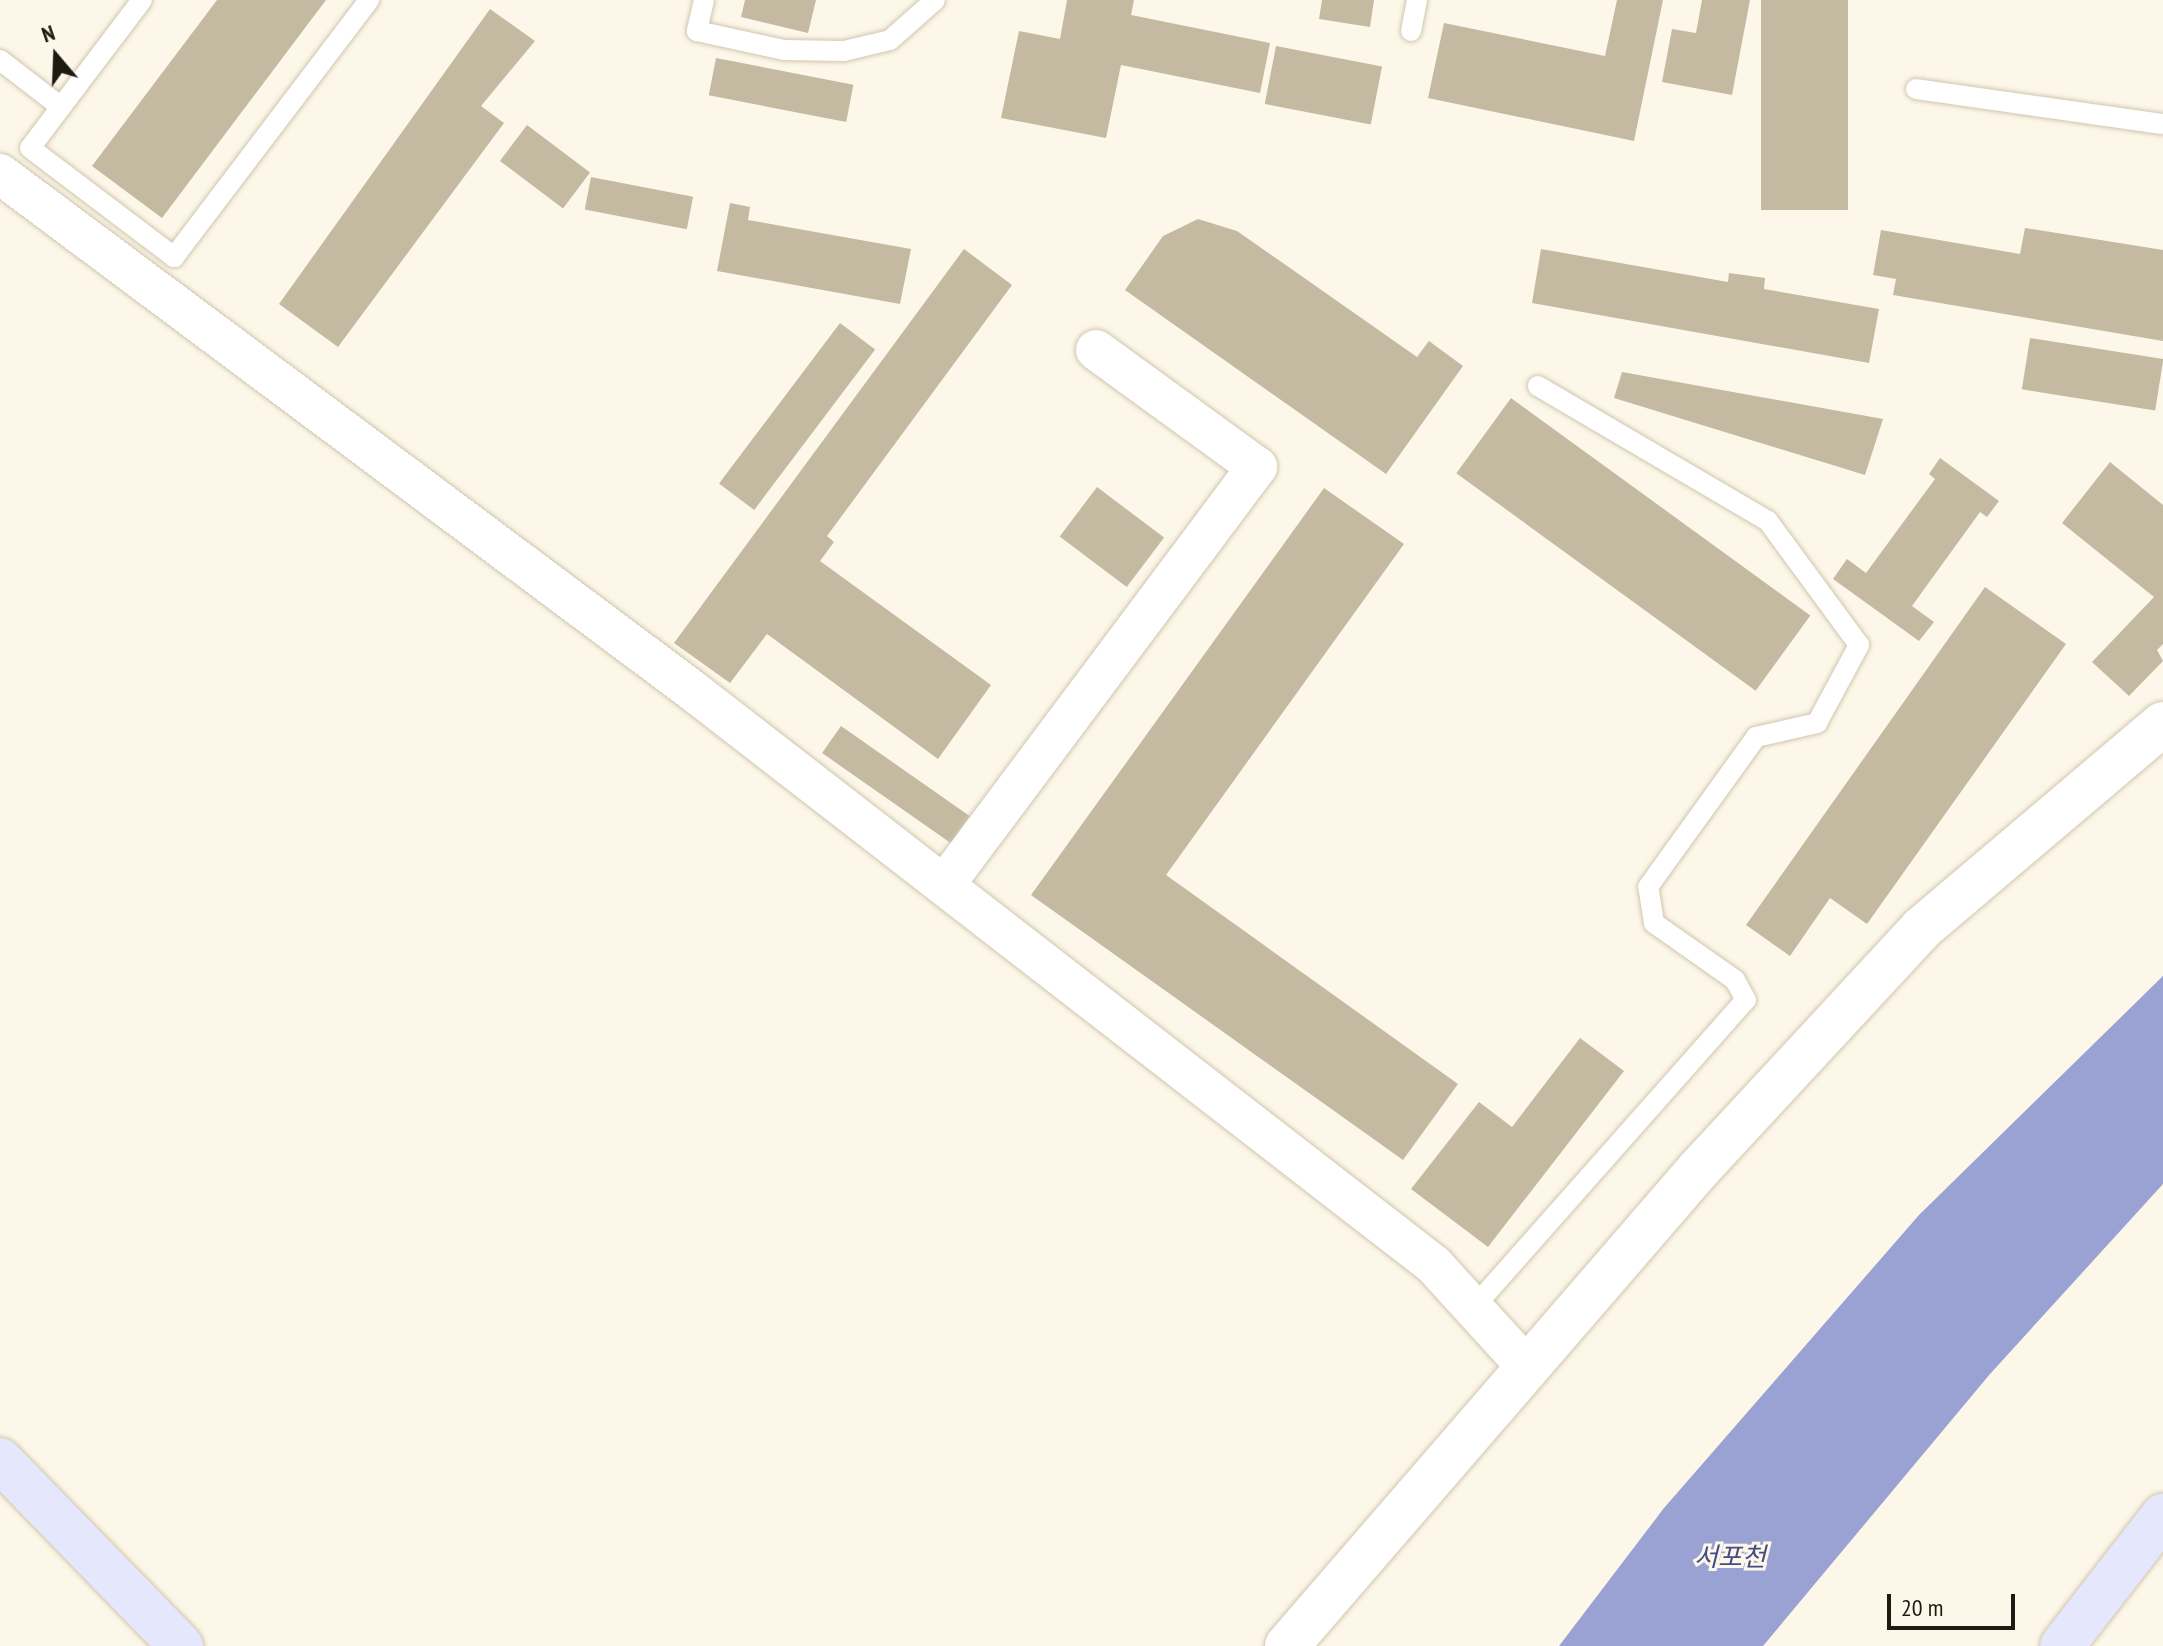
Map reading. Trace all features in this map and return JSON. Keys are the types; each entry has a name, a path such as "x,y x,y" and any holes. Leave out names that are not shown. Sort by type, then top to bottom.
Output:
{"main road":[{"path":"0,1460 181,1646"},
{"path":"2062,1646 2163,1516"}],"street":[{"path":"0,174 945,884 1434,1265 1526,1366"},
{"path":"945,884 1257,467 1096,350"},
{"path":"1287,1646 1526,1366 1921,929 2163,724"}],"lane":[{"path":"142,0 30,148 174,257 369,0"},
{"path":"704,0 697,31 784,50 844,51 890,40 935,0"},
{"path":"1411,31 1417,0"},
{"path":"0,60 61,107"},
{"path":"1916,89 2163,124"},
{"path":"1474,1307 1746,1000 1735,980 1654,923 1648,887 1756,737 1817,723 1859,645 1768,521 1538,386"}],"water":[{"name":"서포천","path":"2163,976 2163,1184 1990,1374 1763,1646 1559,1646 1664,1508 1919,1215"}],"building":[{"path":"217,0 326,0 162,218 92,166"},
{"path":"745,0 816,0 808,33 741,17"},
{"path":"1067,0 1134,0 1131,15 1270,43 1260,93 1121,65 1106,138 1001,118 1019,31 1060,39"},
{"path":"1322,0 1374,0 1370,27 1319,19"},
{"path":"1617,0 1663,0 1634,141 1428,98 1444,23 1605,56"},
{"path":"1702,0 1750,0 1732,95 1662,82 1672,29 1696,33"},
{"path":"1761,0 1848,0 1848,210 1761,210"},
{"path":"490,9 535,41 481,106 504,123 338,347 279,304"},
{"path":"1276,46 1382,67 1371,125 1265,104"},
{"path":"716,58 853,85 846,122 709,95"},
{"path":"527,125 590,173 563,208 500,161"},
{"path":"591,177 693,197 687,229 585,209"},
{"path":"730,203 750,207 748,220 911,249 900,304 717,271"},
{"path":"1198,219 1237,231 1417,357 1429,341 1463,366 1386,474 1125,290 1163,236"},
{"path":"2025,228 2163,250 2163,341 1893,295 1896,279 1873,275 1881,230 2020,254"},
{"path":"964,249 1012,285 827,536 834,542 820,561 991,685 938,759 767,634 730,683 674,643"},
{"path":"1541,249 1728,282 1729,273 1765,278 1764,289 1879,309 1869,363 1532,303"},
{"path":"840,323 875,349 754,510 719,484"},
{"path":"2030,338 2163,359 2155,410 2022,389"},
{"path":"1622,372 1883,419 1865,475 1614,398"},
{"path":"1511,398 1810,615 1756,691 1456,473"},
{"path":"1940,458 1999,501 1987,517 1980,512 1912,606 1934,622 1919,641 1833,579 1847,559 1866,573 1935,479 1929,474"},
{"path":"2110,462 2163,505 2163,644 2157,650 2163,661 2129,696 2092,662 2154,597 2062,523"},
{"path":"1097,487 1164,538 1127,587 1060,537"},
{"path":"1324,488 1404,544 1166,875 1458,1084 1403,1160 1031,895"},
{"path":"1985,587 2066,644 1867,924 1830,898 1790,956 1746,925"},
{"path":"841,726 970,816 951,843 822,753"},
{"path":"1580,1038 1624,1071 1488,1247 1411,1189 1479,1102 1512,1127"}]}
